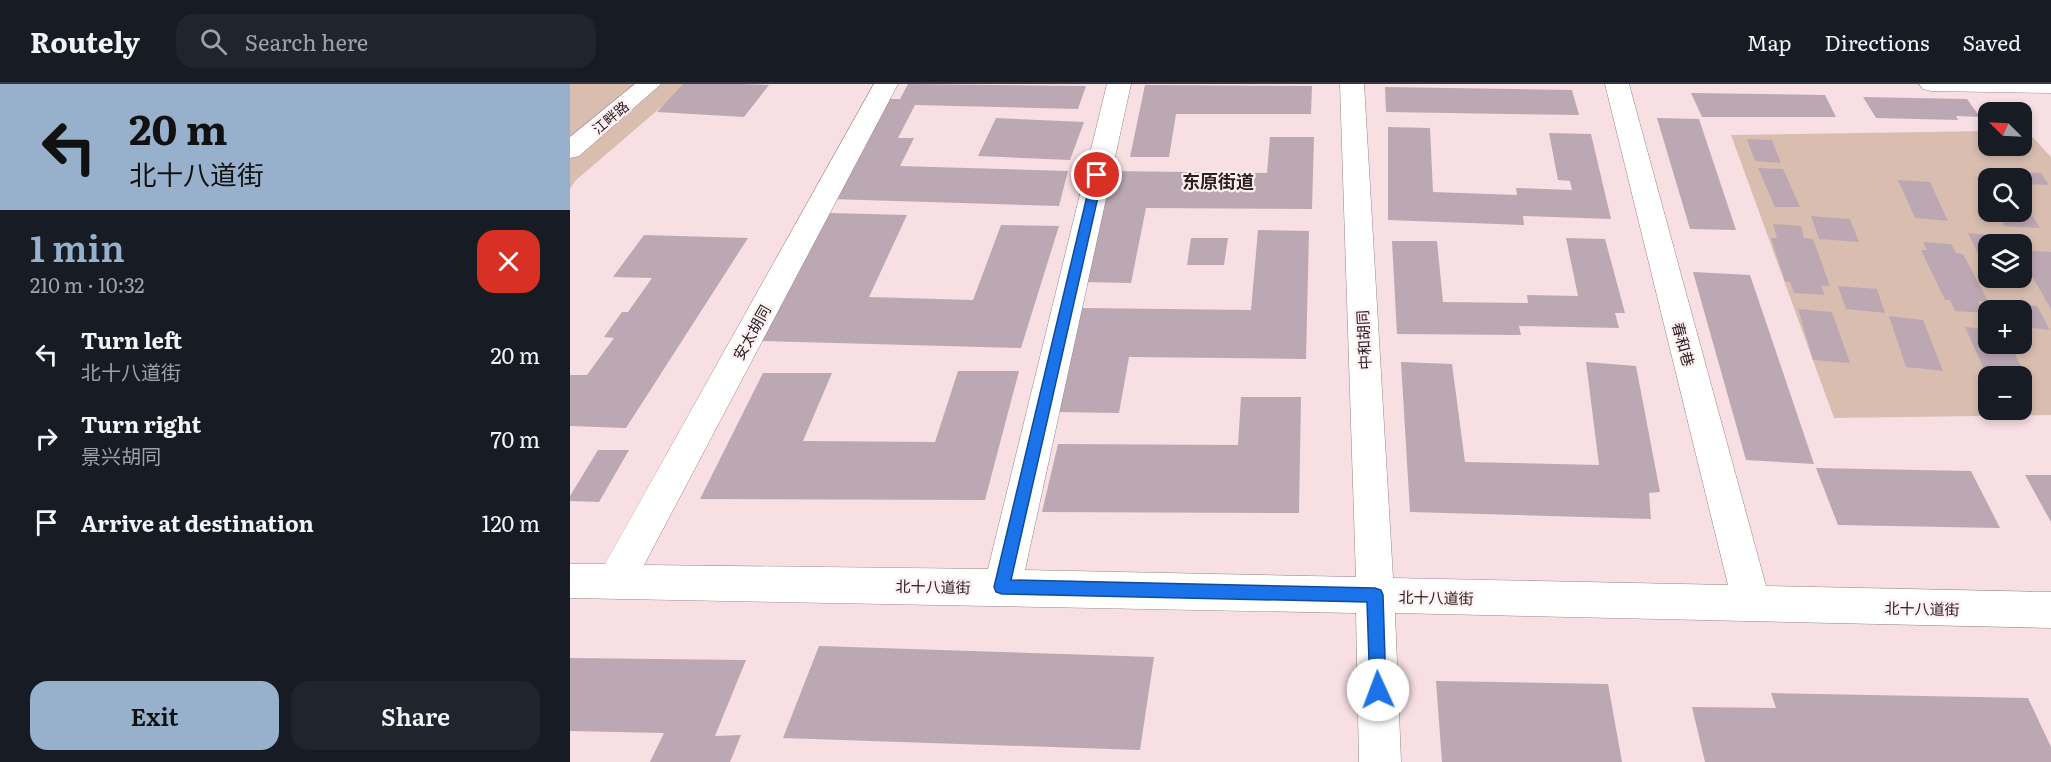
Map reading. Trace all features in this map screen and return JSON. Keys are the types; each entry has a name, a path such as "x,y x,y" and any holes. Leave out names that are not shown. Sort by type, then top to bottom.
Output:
{"street":[{"name":"江畔路","path":"570,150 649,84"},
{"name":"安太胡同","path":"616,580 886,84"},
{"path":"1002,587 1119,84"},
{"name":"中和胡同","path":"1352,84 1375,595 1380,762"},
{"name":"春和巷","path":"1617,84 1752,604"},
{"path":"1931,84 2051,86"},
{"name":"北十八道街","path":"570,581 1002,587 2051,610"}],"shaded area":[{"path":"570,84 688,84 575,181 570,189"},
{"path":"1978,131 1978,156 2032,156 2032,136 2051,157 2051,415 2032,415 2032,366 1978,366 1978,416 1834,418 1731,135"}],"building":[{"path":"683,84 769,85 744,117 657,112"},
{"path":"908,84 1086,86 1078,109 915,105 898,138 914,138 900,166 1068,171 1059,206 830,199 884,99 900,99"},
{"path":"1145,85 1312,86 1311,114 1176,114 1169,157 1130,157"},
{"path":"1385,87 1572,90 1579,115 1386,112"},
{"path":"1691,93 1825,95 1836,117 1702,117"},
{"path":"1863,97 1967,99 1978,114 1978,117 1956,116 1958,120 1876,118"},
{"path":"996,118 1084,122 1070,160 978,156"},
{"path":"1657,118 1699,119 1736,230 1690,229"},
{"path":"1388,127 1430,128 1433,192 1517,195 1516,188 1572,190 1570,181 1558,180 1549,133 1591,134 1611,219 1523,216 1524,225 1388,220"},
{"path":"1270,137 1314,137 1312,209 1146,208 1131,283 1082,282 1110,171 1267,173"},
{"path":"1747,139 1772,140 1781,163 1755,161"},
{"path":"1758,168 1783,169 1800,207 1775,207"},
{"path":"2032,173 2041,173 2049,185 2032,184"},
{"path":"1898,180 1930,182 1948,221 1915,218"},
{"path":"830,213 907,215 869,297 973,300 1001,225 1059,226 1021,348 759,341"},
{"path":"2032,215 2040,228 2005,226 2003,222 2032,222"},
{"path":"1811,216 1850,219 1859,242 1819,239"},
{"path":"1773,224 1801,226 1804,238 1813,239 1830,286 1821,286 1825,295 1794,293 1790,282 1785,281 1771,238 1777,238"},
{"path":"1258,230 1309,231 1306,359 1129,357 1119,413 1057,412 1082,308 1251,310"},
{"path":"1968,233 1979,234 1978,254"},
{"path":"644,235 748,238 626,428 570,426 570,375 587,375 614,338 604,337 622,312 628,312 652,278 613,277"},
{"path":"1191,238 1228,238 1224,265 1187,265"},
{"path":"1566,238 1605,239 1625,313 1615,313 1619,328 1519,326 1521,335 1397,334 1392,241 1437,241 1443,302 1528,303 1527,295 1578,296"},
{"path":"1923,242 1951,244 1956,253 1963,254 1978,282 1978,288 1981,288 1987,300 1978,300 1978,313 1955,311 1950,300 1945,300 1921,250 1927,250"},
{"path":"2032,251 2051,252 2051,309 2032,276"},
{"path":"1693,272 1750,275 1814,464 1746,460"},
{"path":"1838,286 1877,289 1885,313 1846,309"},
{"path":"2032,306 2037,306 2050,330 2032,328"},
{"path":"1798,309 1832,312 1850,363 1813,360"},
{"path":"1889,316 1923,320 1943,371 1906,367"},
{"path":"1965,327 1978,328 1978,354 2015,354 2021,366 1983,366"},
{"path":"1401,362 1452,364 1465,462 1599,465 1586,362 1636,366 1660,492 1649,493 1651,519 1410,512"},
{"path":"958,371 1019,371 985,500 700,499 763,373 832,373 803,441 935,442"},
{"path":"1241,397 1301,397 1299,513 1042,512 1058,444 1238,445"},
{"path":"598,450 629,450 599,502 570,501 570,496"},
{"path":"1816,468 1971,471 2000,528 1838,525"},
{"path":"2025,475 2051,475 2051,522"},
{"path":"819,646 1154,657 1140,750 783,738"},
{"path":"570,658 746,660 715,736 741,735 730,762 650,762 664,733 570,731"},
{"path":"1436,681 1608,684 1622,762 1442,762"},
{"path":"1771,693 2028,698 2051,747 2051,762 1705,762 1692,707 1776,708"}],"district":[{"name":"东原街道","path":"1218,180"}],"route":[{"path":"1097,175 1002,587 1375,595 1378,690"}]}
